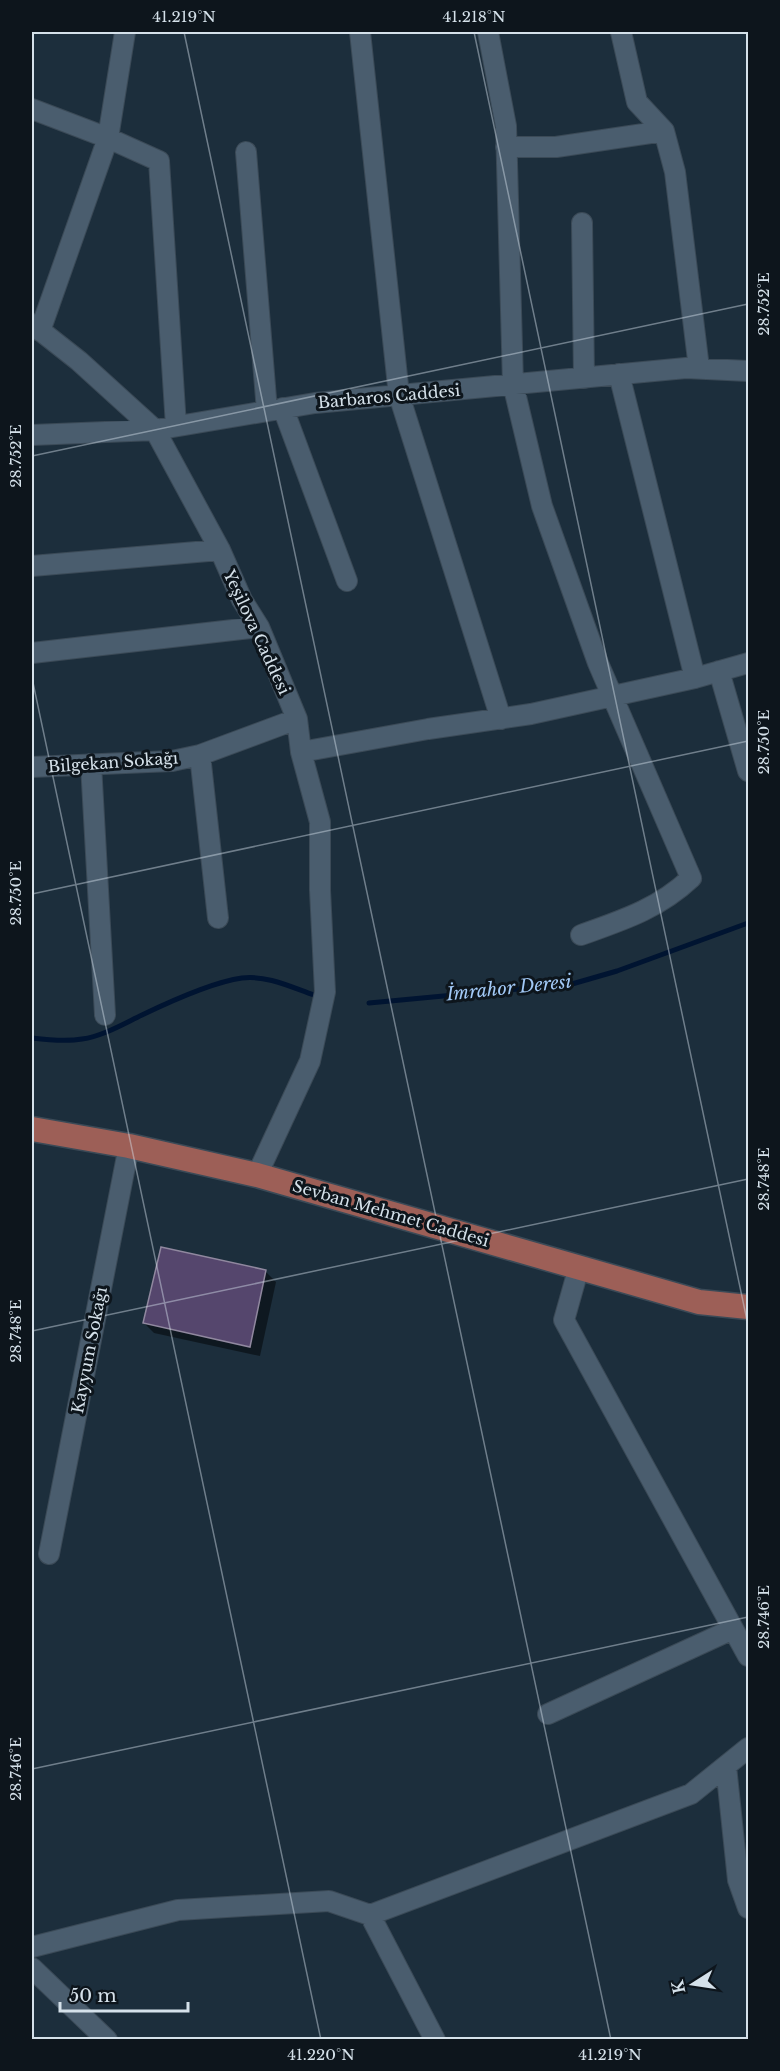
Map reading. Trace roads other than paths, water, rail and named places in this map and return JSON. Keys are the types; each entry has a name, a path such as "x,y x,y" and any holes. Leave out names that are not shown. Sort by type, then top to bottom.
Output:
{"main road":[{"name":"Sevban Mehmet Caddesi","path":"32,1129 129,1146 257,1175 699,1302 748,1307"}],"street":[{"path":"36,327 108,138 125,32"},
{"path":"360,32 399,395 501,718"},
{"path":"488,32 506,126 513,384 542,506 598,663 692,878 642,913 581,935"},
{"path":"621,32 637,102 664,131 675,172 699,368"},
{"path":"32,109 108,138 159,161 176,426"},
{"path":"506,147 556,147 664,131"},
{"path":"246,152 275,409 347,581"},
{"path":"582,223 584,378"},
{"name":"Yeşilova Caddesi","path":"36,327 79,361 155,430 220,550 242,600 259,627 297,719 302,752 320,822 320,890 326,992 310,1061 257,1175"},
{"name":"Barbaros Caddesi","path":"32,435 155,430 315,403 513,384 699,368 748,371"},
{"path":"619,375 695,678"},
{"path":"32,566 220,550"},
{"path":"32,653 259,627"},
{"path":"302,752 428,729 531,714 695,678 748,663"},
{"path":"719,671 748,771"},
{"name":"Bilgekan Sokağı","path":"32,767 172,761 200,755 297,719"},
{"path":"200,755 218,918"},
{"path":"91,764 105,1015"},
{"name":"Kayyum Sokağı","path":"49,1554 129,1146"},
{"path":"579,1267 564,1320 748,1656"},
{"path":"548,1714 733,1629"},
{"path":"32,1947 178,1910 328,1901 370,1915 692,1794 748,1748"},
{"path":"726,1766 738,1880 748,1908"},
{"path":"370,1915 435,2040"},
{"path":"32,1968 107,2040"}],"waterway":[{"name":"İmrahor Deresi","path":"369,1003 572,984 617,971 748,923"},
{"name":"İmrahor Deresi","path":"32,1038 63,1041 98,1035 191,993 242,978 270,980 314,995"}]}
